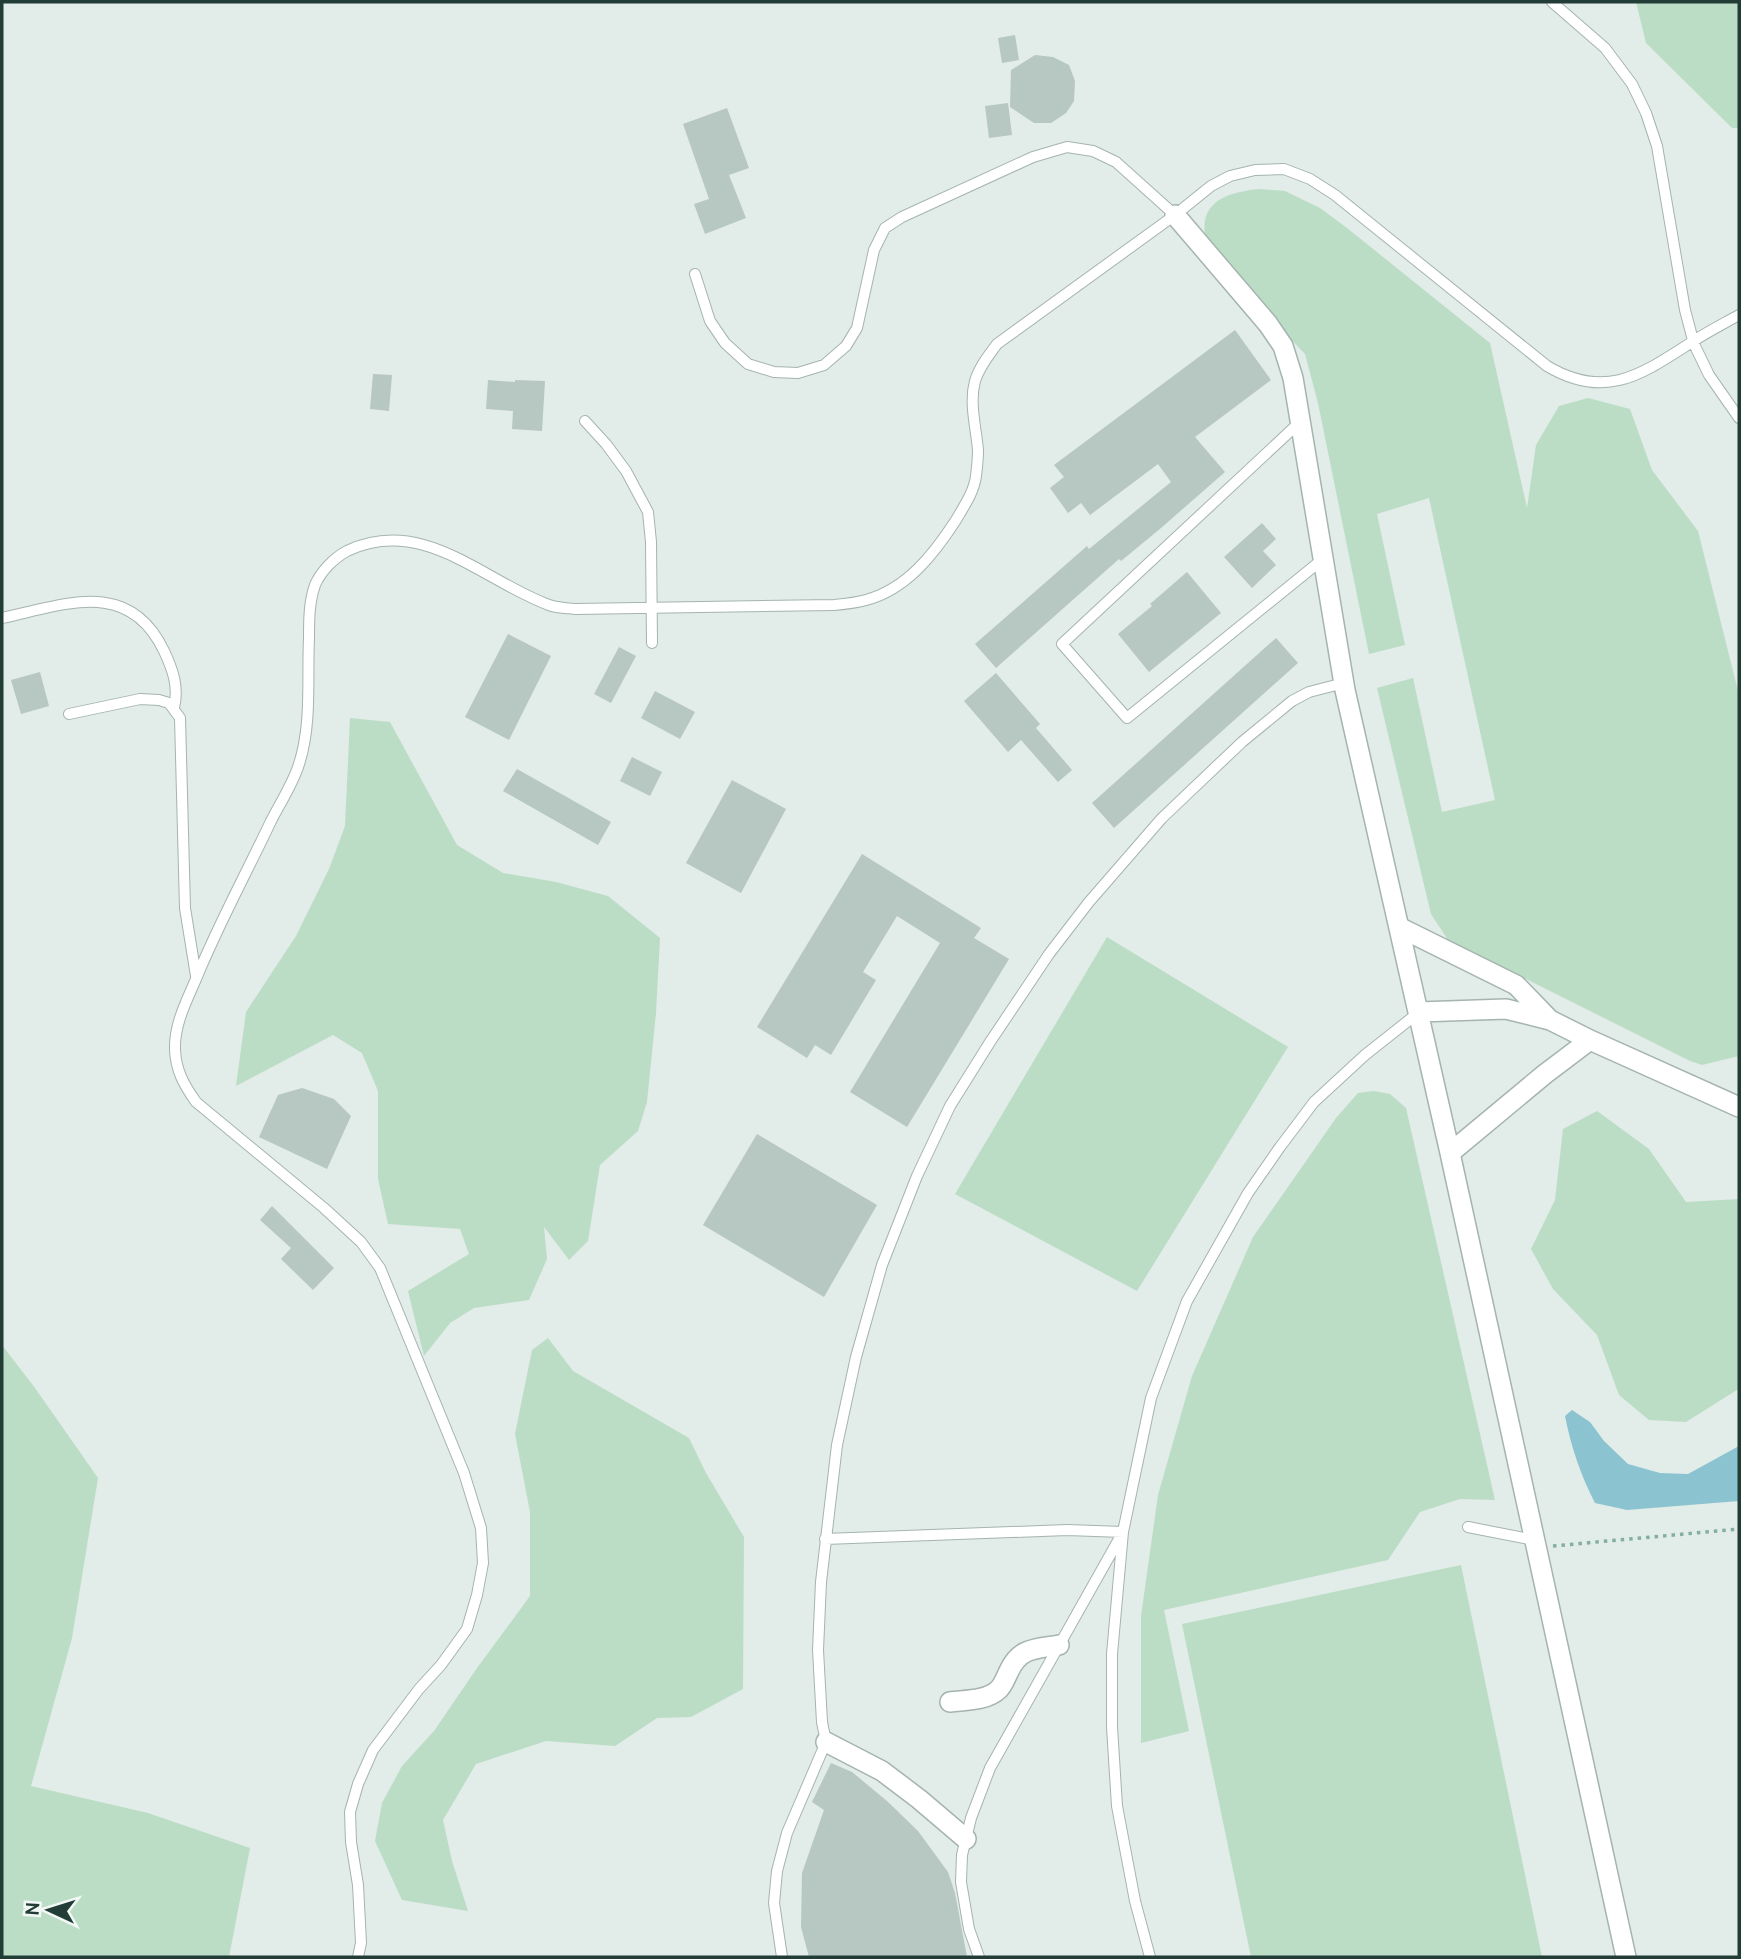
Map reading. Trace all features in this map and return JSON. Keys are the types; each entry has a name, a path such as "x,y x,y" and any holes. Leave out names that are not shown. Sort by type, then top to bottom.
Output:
{"street":[{"path":"1175,215 1268,324 1283,346 1293,378 1344,683 1451,1153 1626,1957"},
{"path":"1399,927 1516,985 1550,1020"},
{"path":"1419,1012 1506,1009 1550,1020 1739,1107"},
{"path":"1451,1153 1545,1073 1591,1040"},
{"path":"950,1702 986,1697 996,1692 1013,1663 1023,1653 1059,1645"},
{"path":"825,1742 882,1771 966,1839"}],"lane":[{"path":"1552,2 1605,48 1632,84 1646,113 1657,146 1685,310 1693,341 1709,375 1739,418"},
{"path":"695,274 710,321 725,343 748,364 774,372 798,373 824,365 846,346 857,328 874,250 885,228 902,217 1033,157 1067,147 1093,151 1116,162 1175,215"},
{"path":"358,1957 361,1943 358,1885 351,1842 350,1812 358,1784 373,1750 467,1629 477,1595 482,1563 481,1528 464,1473 380,1268 361,1242 324,1208 196,1102 182,1084 176,1065 176,1031 197,977 299,765 307,726 310,610 316,584 330,563 346,552 366,544 385,541 414,542 457,557 551,606 575,609 834,605 866,601 885,593 907,579 926,561 968,500 975,481 978,453 972,400 983,363 997,344 1211,186 1230,176 1255,170 1284,169 1310,178 1335,195 1547,366 1580,380 1614,382 1632,377 1664,361 1739,315"},
{"path":"585,421 626,471 648,512 652,542 652,643"},
{"path":"1301,422 1062,644 1127,718 1323,559"},
{"path":"2,618 96,601 117,605 136,615 152,631 162,648 174,673 177,692 174,708"},
{"path":"782,1957 774,1903 777,1871 787,1833 825,1742 818,1650 821,1582 837,1445 856,1357 882,1265 917,1176 950,1106 990,1042 1049,954 1089,902 1162,818 1242,741 1292,701 1309,692 1344,683"},
{"path":"69,714 149,698 169,703 180,718 185,908 197,977"},
{"path":"1150,1957 1135,1901 1117,1806 1112,1727 1112,1654 1123,1532 1151,1398 1187,1301 1248,1193 1314,1102 1365,1055 1419,1012"},
{"path":"1468,1527 1536,1544"},
{"path":"825,1539 1068,1530 1123,1532"},
{"path":"979,1957 969,1929 961,1882 962,1855 971,1818 990,1768 1123,1532"}],"path":[{"path":"1536,1544 1739,1528"}],"green space":[{"path":"1636,2 1739,2 1739,128 1732,128 1646,43"},
{"path":"1259,189 1285,191 1320,208 1490,343 1527,508 1536,445 1559,406 1588,398 1630,409 1652,470 1698,531 1739,695 1739,1056 1702,1065 1690,1061 1448,940 1431,914 1377,688 1413,678 1442,812 1495,800 1429,498 1377,514 1405,645 1369,654 1318,403 1305,354 1258,305 1205,235 1207,213 1219,200"},
{"path":"350,718 390,722 457,845 503,873 556,882 608,896 660,938 647,1102 638,1131 600,1165 588,1241 569,1260 544,1227 547,1259 529,1300 474,1308 450,1323 424,1356 408,1291 469,1254 460,1229 388,1224 378,1179 378,1091 362,1053 333,1035 236,1086 246,1012 296,936 329,869 345,826"},
{"path":"1107,937 1288,1047 1137,1291 955,1194"},
{"path":"1374,1091 1390,1094 1406,1108 1495,1500 1460,1499 1420,1512 1388,1560 1164,1610 1189,1731 1141,1743 1141,1616 1158,1495 1192,1376 1253,1237 1336,1118 1358,1093"},
{"path":"1597,1111 1649,1149 1686,1202 1739,1199 1739,1391 1686,1422 1649,1420 1619,1395 1597,1335 1553,1289 1531,1249 1555,1200 1563,1129"},
{"path":"548,1338 573,1371 689,1438 706,1473 744,1537 743,1689 691,1717 657,1718 615,1746 546,1741 476,1764 443,1820 452,1861 468,1911 402,1900 375,1841 382,1803 402,1766 434,1731 530,1596 530,1512 515,1434 532,1350"},
{"path":"2,1345 98,1478 72,1638 31,1786 148,1813 250,1848 229,1957 2,1957"},
{"path":"1461,1565 1542,1957 1251,1957 1182,1624"}],"water":[{"path":"1572,1410 1590,1422 1604,1441 1628,1464 1660,1473 1688,1474 1739,1446 1739,1501 1627,1510 1595,1503 1581,1472 1567,1428 1565,1416"}],"building":[{"path":"1015,35 1019,60 1002,63 998,38"},
{"path":"1035,55 1053,57 1069,65 1075,81 1074,101 1066,113 1051,123 1034,123 1010,107 1011,70"},
{"path":"1008,103 1012,135 989,138 985,106"},
{"path":"727,108 749,168 729,175 746,218 705,234 694,204 709,199 683,124"},
{"path":"1235,330 1271,380 1195,437 1225,472 1121,561 1119,559 996,668 975,644 1087,546 1089,549 1171,482 1158,464 1090,515 1081,503 1068,513 1050,488 1064,477 1054,465"},
{"path":"373,374 392,375 389,411 370,409"},
{"path":"488,380 545,381 542,431 512,429 513,411 486,409"},
{"path":"1262,523 1276,539 1263,551 1276,565 1252,588 1224,557"},
{"path":"1187,572 1221,613 1149,672 1118,634"},
{"path":"508,634 551,656 509,740 465,717"},
{"path":"1276,638 1298,663 1114,828 1092,803"},
{"path":"619,647 636,656 611,703 594,694"},
{"path":"40,672 49,706 21,714 11,680"},
{"path":"996,673 1040,724 1036,728 1072,770 1058,782 1021,740 1008,752 964,701"},
{"path":"655,691 695,712 680,739 641,718"},
{"path":"632,757 662,772 650,796 620,781"},
{"path":"517,769 611,822 598,845 503,791"},
{"path":"732,780 786,809 741,893 686,863"},
{"path":"862,854 981,928 974,938 1009,959 907,1127 850,1092 940,943 897,916 863,972 876,980 831,1055 815,1045 807,1058 757,1027"},
{"path":"302,1088 334,1099 351,1116 327,1169 259,1137 278,1095"},
{"path":"757,1134 877,1205 824,1297 703,1225"},
{"path":"272,1206 334,1268 313,1290 281,1259 291,1248 260,1220"},
{"path":"831,1763 852,1772 887,1801 918,1831 948,1872 955,1893 967,1957 809,1957 801,1927 802,1873 824,1810 812,1802"}]}
